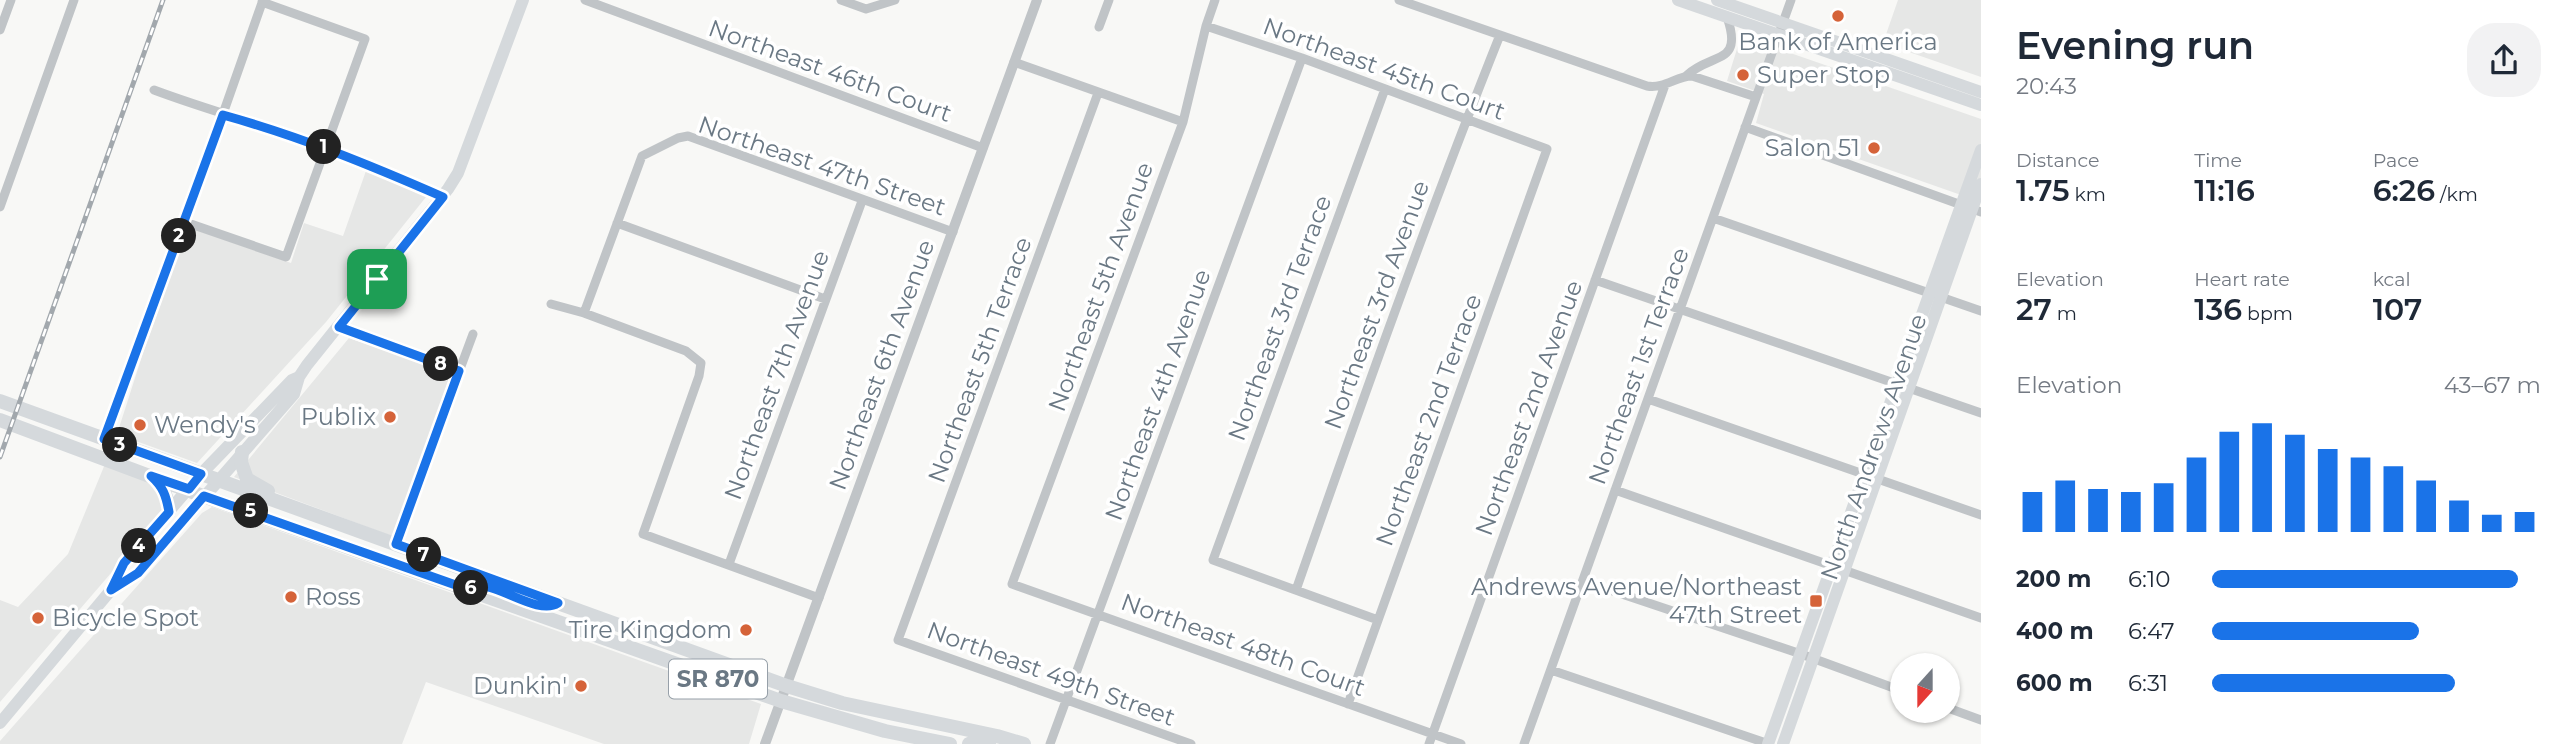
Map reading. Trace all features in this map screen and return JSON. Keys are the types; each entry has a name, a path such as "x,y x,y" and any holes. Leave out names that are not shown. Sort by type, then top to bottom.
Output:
{"main road":[{"path":"111,590 138,573 294,394 299,377 443,197 458,173 523,0"},
{"path":"1678,0 1727,17 1781,29 1981,92"},
{"path":"1717,0 1781,29 1981,105"},
{"name":"North Andrews Avenue","path":"1971,208 1981,150"},
{"name":"North Andrews Avenue","path":"1768,744 1807,656 1934,295 1981,184"},
{"path":"0,723 111,590 124,563 201,474 292,380 299,377"},
{"name":"SR 870","path":"0,401 787,686 842,703 1024,744"},
{"name":"SR 870","path":"0,420 204,496 781,701 885,732 950,744"},
{"path":"242,452 241,462 247,478 273,493 277,502"},
{"path":"151,476 162,486 169,512"},
{"path":"344,545 356,541 385,548 396,544"},
{"path":"385,559 391,556 406,556 448,570 460,568"},
{"path":"467,589 479,586 490,588 541,606 553,607 558,603"},
{"path":"553,620 562,615 576,616 632,636 649,636"},
{"name":"North Andrews Avenue","path":"1783,744 1807,656"},
{"path":"969,744 978,741 989,744"}],"street":[{"path":"0,30 11,0"},
{"path":"0,208 74,0"},
{"name":"Northeast 46th Court","path":"585,0 983,148"},
{"path":"841,0 866,9 895,0"},
{"name":"Northeast 6th Avenue","path":"765,744 1037,0"},
{"path":"1099,27 1109,0"},
{"name":"Northeast 5th Avenue","path":"1012,584 1183,122 1206,26 1215,0"},
{"path":"1399,0 1656,87 1686,76 1729,50 1733,37 1727,17"},
{"name":"Northeast 1st Terrace","path":"1524,744 1791,0"},
{"path":"104,439 263,1 365,39 286,257 185,222"},
{"name":"Northeast 45th Court","path":"1206,26 1302,58 1548,149"},
{"name":"Northeast 3rd Avenue","path":"1296,590 1466,118 1500,35"},
{"name":"Northeast 4th Avenue","path":"1050,744 1302,58"},
{"path":"1014,62 1183,122"},
{"path":"1686,76 1756,97"},
{"name":"Northeast 2nd Avenue","path":"1431,739 1665,85"},
{"name":"Northeast 3rd Terrace","path":"1296,590 1213,560 1385,89"},
{"path":"154,90 326,147 443,197"},
{"name":"Northeast 5th Terrace","path":"898,640 1098,93"},
{"path":"1745,127 1971,208"},
{"name":"Northeast 47th Street","path":"617,223 642,156 678,138 688,136 953,232"},
{"name":"Northeast 2nd Terrace","path":"1348,704 1548,149"},
{"name":"Northeast 7th Avenue","path":"729,564 862,201"},
{"path":"1713,218 1981,311"},
{"path":"584,313 617,223 825,299"},
{"path":"1595,280 1981,413"},
{"path":"551,304 584,313 686,351 701,363 699,376 643,534 819,598"},
{"path":"339,327 459,371"},
{"path":"396,544 473,334"},
{"path":"1648,398 1981,515"},
{"path":"1615,490 1981,618"},
{"path":"1583,581 1890,687"},
{"name":"Northeast 48th Court","path":"1012,584 1348,704 1431,739 1461,744"},
{"path":"1296,590 1378,620"},
{"name":"Northeast 49th Street","path":"898,640 1191,744"},
{"path":"1550,670 1768,744"},
{"path":"1960,712 1981,720"},
{"path":"885,732 921,744"}],"shaded area":[{"path":"1898,0 1981,0 1981,77 1883,43"},
{"path":"1741,36 1981,119 1981,202 1756,123 1764,94 1727,81"},
{"path":"367,168 430,192 326,322 197,463 119,435 143,353 188,227 291,263 304,223 343,236"},
{"path":"349,338 439,369 450,376 394,537 234,477"},
{"path":"105,464 162,488 166,496 161,515 0,702 0,600 18,607 68,554"},
{"path":"212,507 761,704 749,744 604,744 426,682 402,744 0,744 202,513"}],"railway":[{"path":"0,457 163,0"}],"place":[{"name":"Bank of America","path":"1838,16"},
{"name":"Super Stop","path":"1743,75"},
{"name":"Salon 51","path":"1874,148"},
{"name":"Publix","path":"390,417"},
{"name":"Wendy's","path":"140,425"},
{"name":"Ross","path":"291,597"},
{"name":"Andrews Avenue/Northeast 47th Street","path":"1816,601"},
{"name":"Bicycle Spot","path":"38,618"},
{"name":"Tire Kingdom","path":"746,630"},
{"name":"Dunkin'","path":"581,686"}],"route":[{"path":"223,115 326,147 443,197 377,279 339,327 459,371 396,544 558,603 547,607 490,588 479,586 467,589 204,496 138,573 111,590 124,563 169,512 162,486 151,476 189,489 201,474 104,439 223,115"}]}
